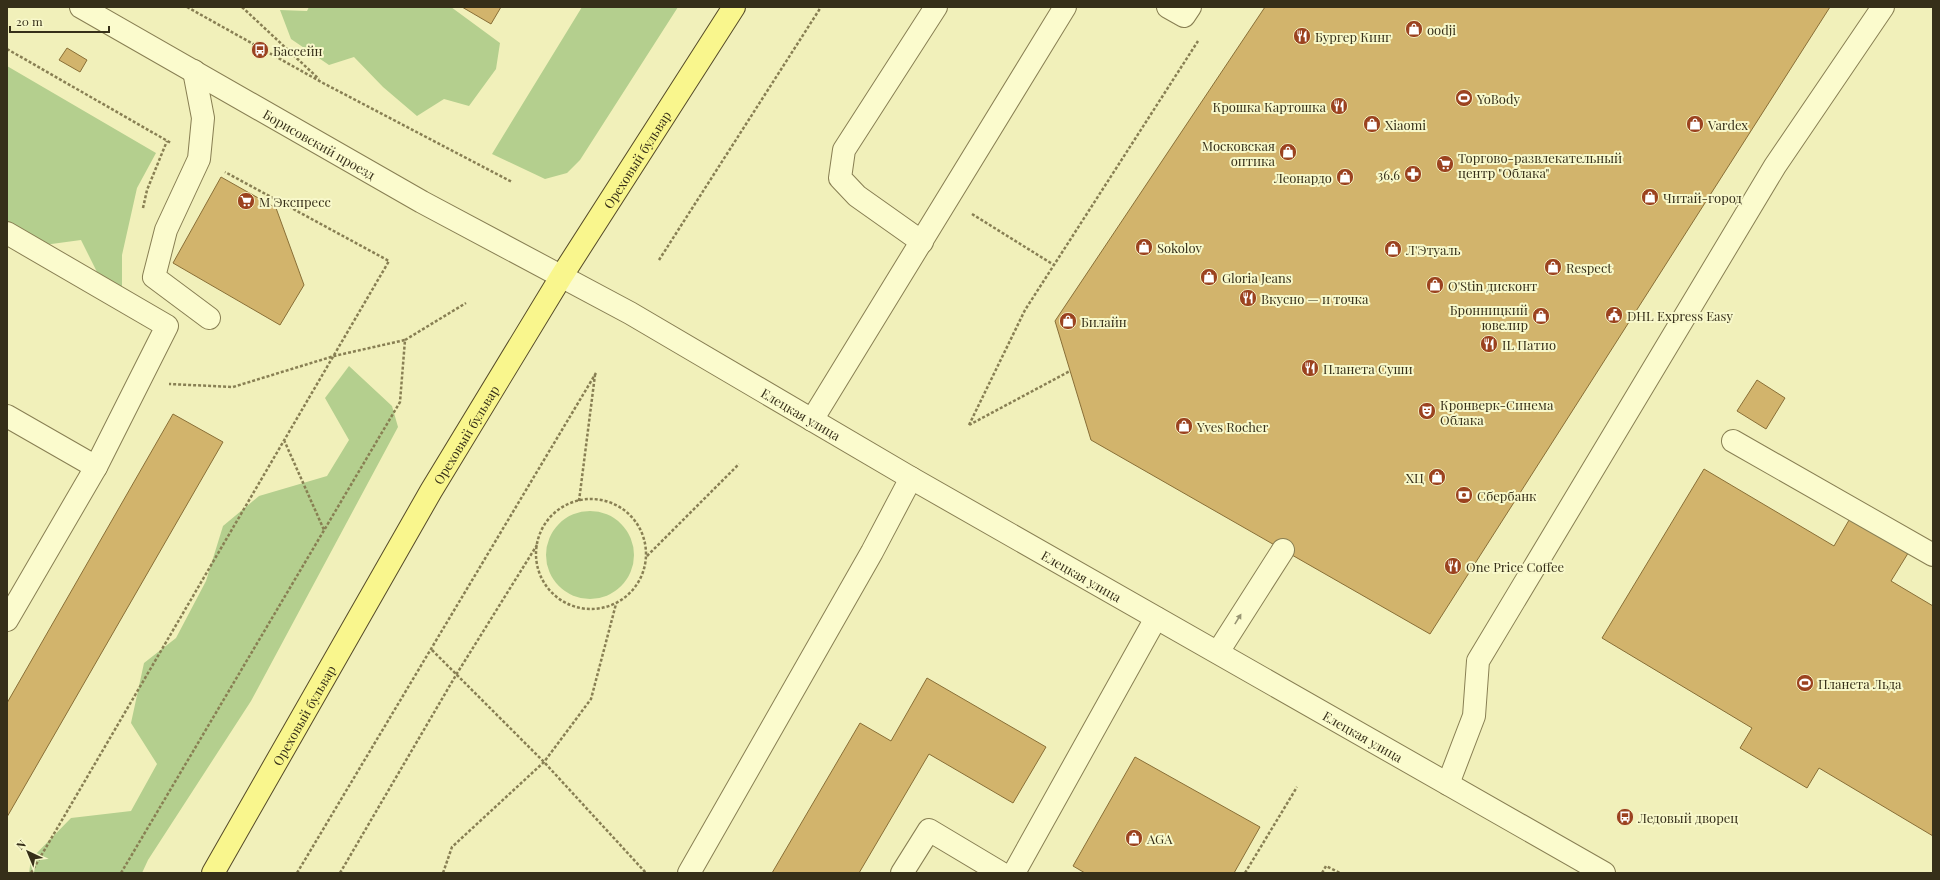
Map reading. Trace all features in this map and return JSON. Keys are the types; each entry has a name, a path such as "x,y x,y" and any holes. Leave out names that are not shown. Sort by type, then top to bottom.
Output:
{"main road":[{"name":"Ореховый бульвар","path":"213,873 431,491 561,277 734,7"}],"street":[{"name":"Борисовский проезд","path":"81,7 422,202 561,277"},
{"path":"922,242 857,196 840,178 844,150 936,7"},
{"path":"812,420 1065,7"},
{"path":"1168,7 1184,16 1190,7"},
{"path":"1448,784 1474,716 1478,661 1775,166 1883,7"},
{"path":"194,71 203,118 199,158 166,230 154,277 209,318"},
{"path":"7,233 167,326 96,467 14,594 7,620"},
{"name":"Елецкая улица","path":"561,277 630,313 911,478 1604,873"},
{"path":"7,416 96,467"},
{"path":"1733,441 1933,555"},
{"path":"689,873 872,552 911,478"},
{"path":"1218,652 1283,550"},
{"path":"1014,873 1156,618"},
{"path":"902,873 929,830 1001,873"}],"path":[{"path":"187,7 323,83 512,182"},
{"path":"242,7 323,83"},
{"path":"659,260 821,7"},
{"path":"1070,371 969,425 1025,310 1199,40"},
{"path":"948,199 1054,266"},
{"path":"31,873 389,261 352,240"},
{"path":"139,382 233,388 334,356 405,340 466,303"},
{"path":"121,873 400,402 405,340"},
{"path":"298,873 596,373 579,501"},
{"path":"284,440 324,530"},
{"path":"646,557 739,464"},
{"path":"340,873 456,675 537,545 542,530 552,517 564,507 579,501 596,499 606,502 626,512 638,524 644,540 646,557 644,571 638,584 628,595 616,604 599,609 582,609 561,600 552,593 542,579 537,562 537,545"},
{"path":"443,873 452,847 544,762 590,699 616,604"},
{"path":"432,650 544,762 646,873"},
{"path":"1245,873 1297,787"},
{"path":"1322,873 1326,866 1340,873"}],"green space":[{"path":"309,7 451,7 500,43 496,69 469,106 444,99 417,116 383,87 354,57 329,65 291,39 280,10 307,11"},
{"path":"582,7 678,7 580,160 567,173 545,179 492,154"},
{"path":"7,66 156,153 137,188 122,255 122,289 97,272 81,240 44,245 7,223"},
{"path":"349,366 392,406 398,427 251,701 148,860 142,873 29,873 31,859 71,818 131,811 157,764 131,723 144,663 176,638 206,581 223,526 259,496 327,476 349,440 325,398"},
{"path":"590,511 607,514 621,524 631,538 634,555 631,572 621,586 607,596 590,599 573,596 559,586 549,572 546,555 549,538 559,524 573,514"}],"building":[{"path":"462,7 501,7 491,24"},
{"name":"Торгово-развлекательный центр \"Облака\"","path":"1265,7 1830,7 1430,634 1091,440 1055,321"},
{"path":"67,48 87,60 80,72 59,60"},
{"path":"221,177 276,208 304,285 280,325 173,263"},
{"path":"1757,380 1785,398 1766,429 1737,411"},
{"path":"173,414 223,442 7,817 7,703"},
{"name":"Планета Льда","path":"1704,469 1834,546 1852,515 1910,550 1891,581 1933,606 1933,836 1819,768 1807,788 1740,748 1752,728 1602,638"},
{"path":"927,678 1046,747 1013,803 929,754 859,873 772,873 860,723 891,741"},
{"path":"1135,757 1260,827 1234,873 1085,873 1073,866"}],"place":[{"name":"oodji","path":"1414,29"},
{"name":"Бургер Кинг","path":"1302,36"},
{"name":"Бассейн","path":"260,50"},
{"name":"YoBody","path":"1464,98"},
{"name":"Крошка Картошка","path":"1339,106"},
{"name":"Xiaomi","path":"1372,124"},
{"name":"Vardex","path":"1695,124"},
{"name":"Московская оптика","path":"1288,152"},
{"name":"Торгово-развлекательный центр \"Облака\"","path":"1445,164"},
{"name":"36,6","path":"1413,174"},
{"name":"Леонардо","path":"1345,177"},
{"name":"Читай-город","path":"1650,197"},
{"name":"М Экспресс","path":"246,201"},
{"name":"Sokolov","path":"1144,247"},
{"name":"Л'Этуаль","path":"1393,249"},
{"name":"Respect","path":"1553,267"},
{"name":"Gloria Jeans","path":"1209,277"},
{"name":"O'Stin дисконт","path":"1435,285"},
{"name":"Вкусно — и точка","path":"1248,298"},
{"name":"DHL Express Easy","path":"1614,315"},
{"name":"Бронницкий ювелир","path":"1541,316"},
{"name":"Билайн","path":"1068,321"},
{"name":"IL Патио","path":"1489,344"},
{"name":"Планета Суши","path":"1310,368"},
{"name":"Кронверк-Синема Облака","path":"1427,411"},
{"name":"Yves Rocher","path":"1184,426"},
{"name":"ХЦ","path":"1437,477"},
{"name":"Сбербанк","path":"1464,495"},
{"name":"One Price Coffee","path":"1453,566"},
{"name":"Планета Льда","path":"1805,683"},
{"name":"Ледовый дворец","path":"1625,817"},
{"name":"AGA","path":"1134,838"}]}
